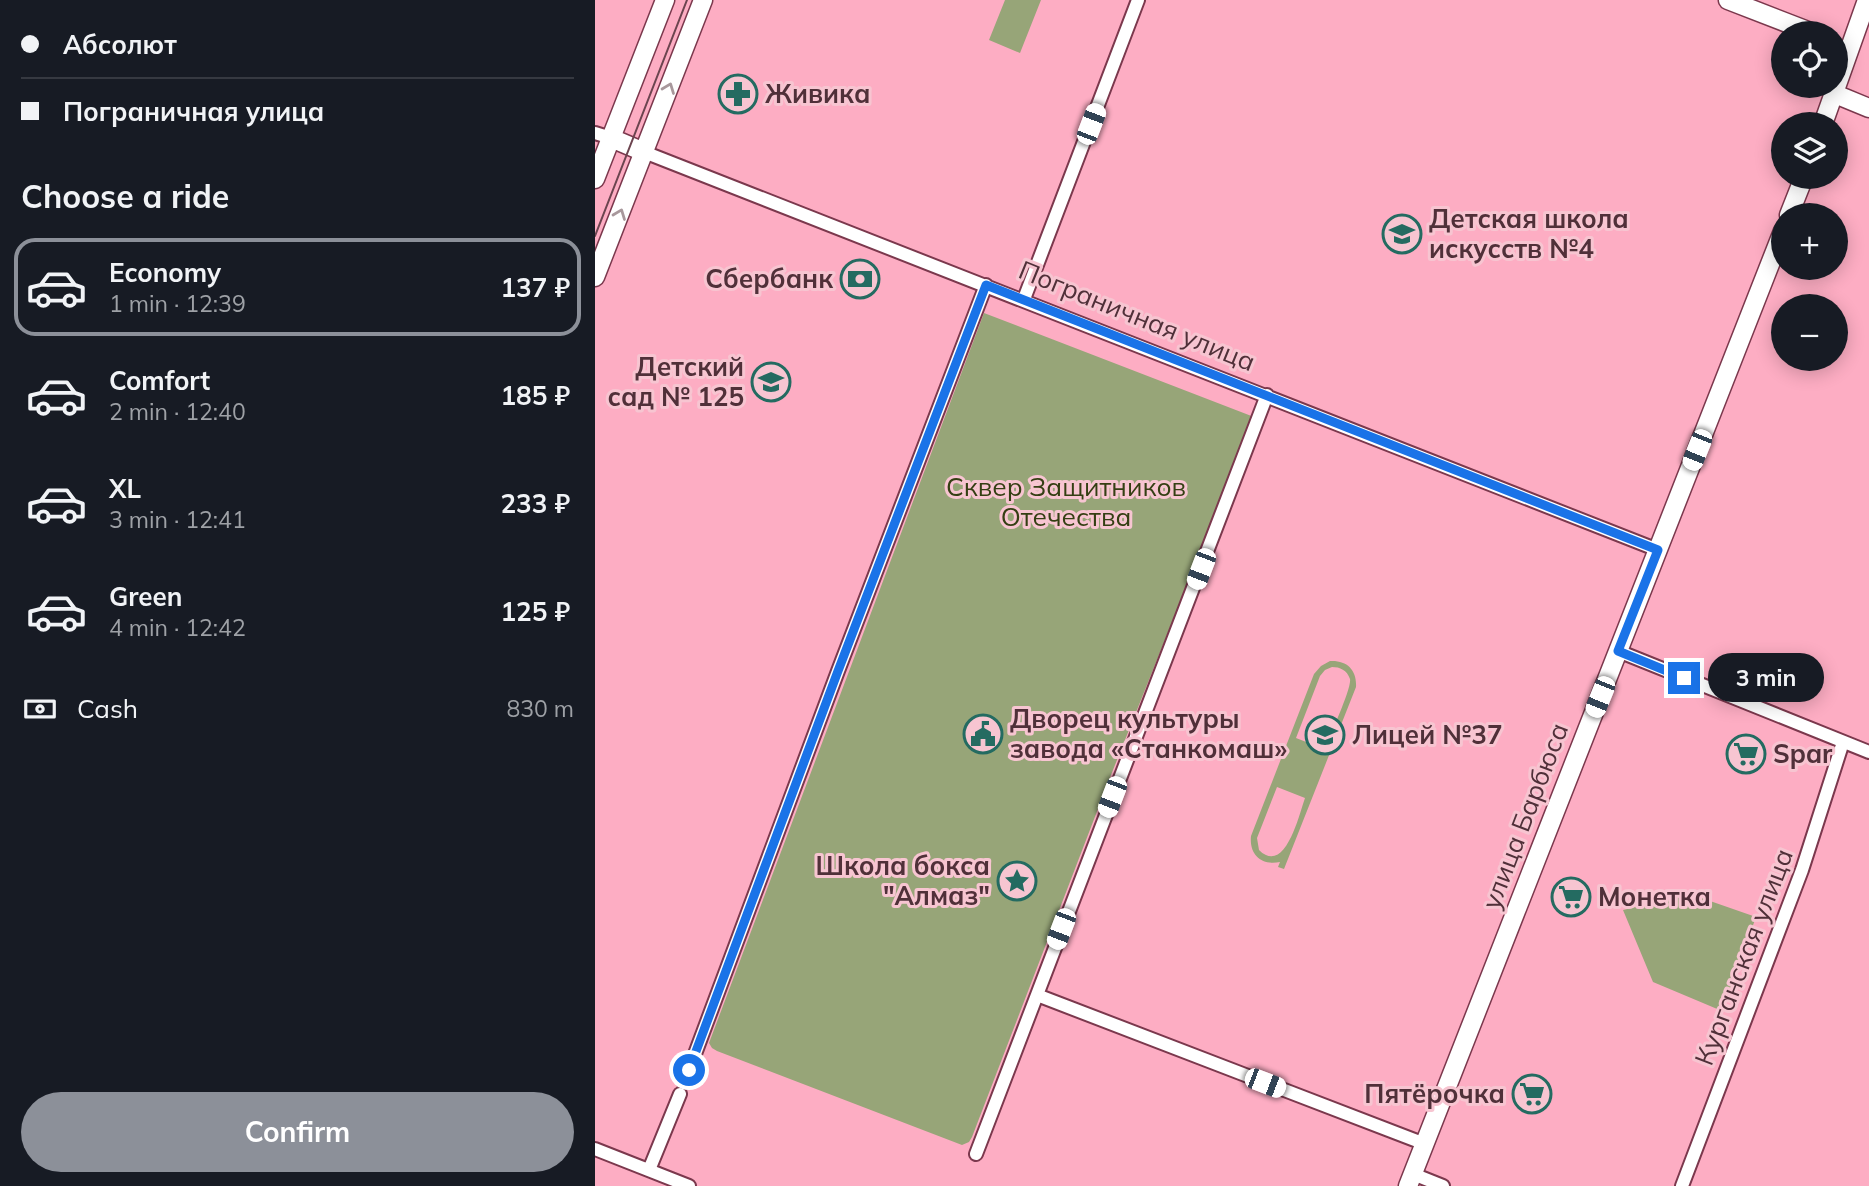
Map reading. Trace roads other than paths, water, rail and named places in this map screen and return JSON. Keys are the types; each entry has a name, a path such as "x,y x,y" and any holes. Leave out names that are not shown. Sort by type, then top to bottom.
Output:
{"street":[{"path":"595,179 603,136 666,0"},
{"path":"595,277 703,0"},
{"path":"1024,299 1138,0"},
{"path":"1728,0 1782,21"},
{"path":"1848,34 1867,0"},
{"path":"1845,98 1869,108"},
{"name":"Пограничная улица","path":"603,136 1658,550"},
{"name":"улица Барбюса","path":"1411,1180 1771,262"},
{"path":"689,1070 986,285"},
{"path":"976,1154 1267,395"},
{"path":"1618,651 1869,752"},
{"name":"Курганская улица","path":"1682,1186 1802,870 1843,742"},
{"path":"1037,995 1425,1144"},
{"path":"649,1170 680,1094"},
{"path":"595,1149 689,1186"},
{"path":"1411,1180 1443,1186"}],"tunnel":[{"path":"680,1094 689,1070"}],"tram line":[{"path":"595,236 687,0"}],"place":[{"name":"Живика","path":"738,94"},
{"name":"Детская школа искусств №4","path":"1402,234"},
{"name":"Сбербанк","path":"860,279"},
{"name":"Детский сад № 125","path":"771,382"},
{"name":"Дворец культуры завода «Станкомаш»","path":"983,734"},
{"name":"Лицей №37","path":"1325,735"},
{"name":"Spar","path":"1746,754"},
{"name":"Школа бокса \"Алмаз\"","path":"1017,881"},
{"name":"Монетка","path":"1571,897"},
{"name":"Пятёрочка","path":"1532,1094"}],"park label":[{"name":"Сквер Защитников Отечества","path":"1066,502"}]}
